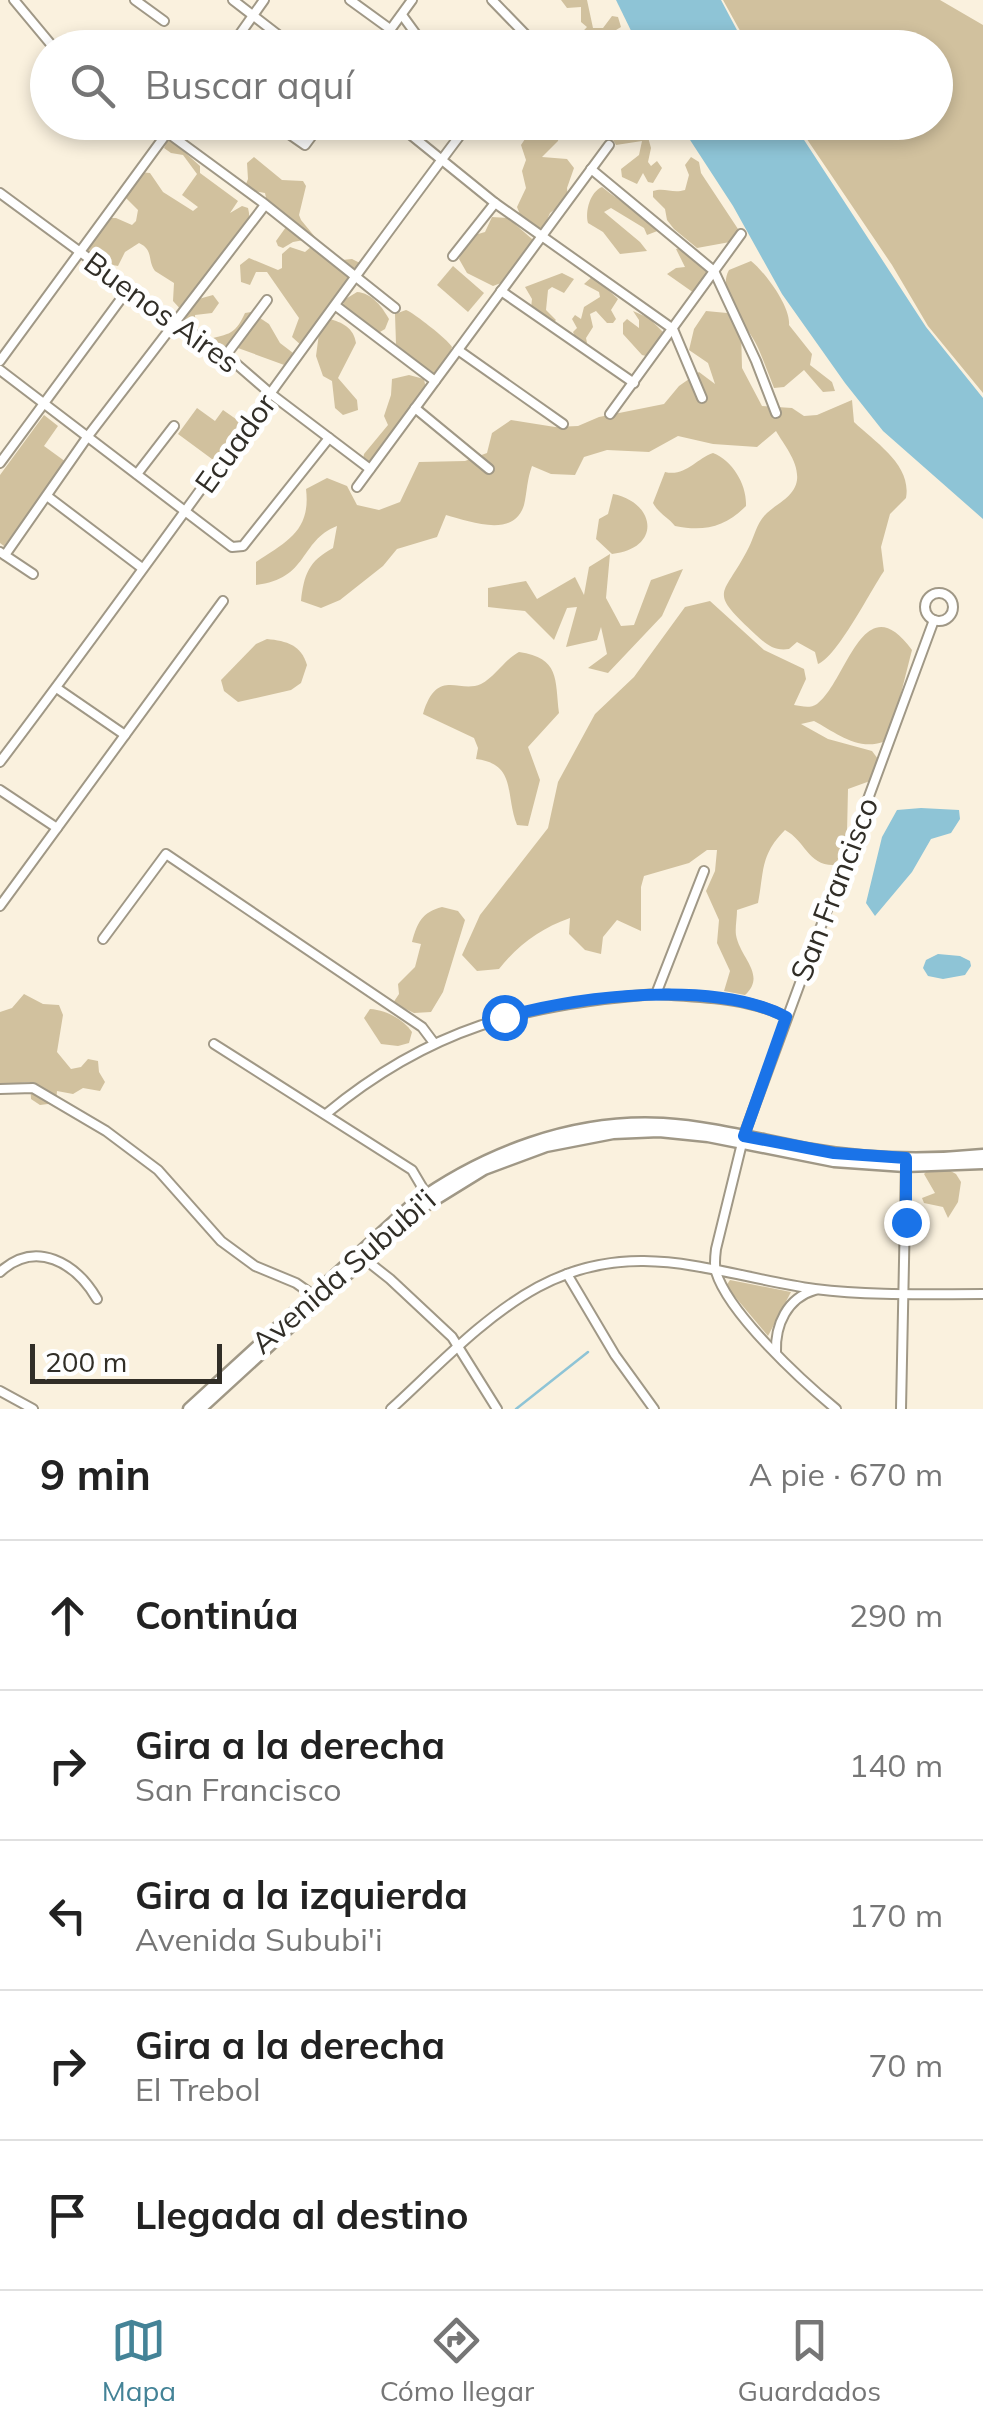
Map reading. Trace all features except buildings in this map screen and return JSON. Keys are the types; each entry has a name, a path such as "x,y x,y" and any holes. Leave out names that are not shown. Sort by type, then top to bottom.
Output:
{"street":[{"path":"14,0 39,30"},
{"path":"135,0 164,21"},
{"path":"233,0 273,30"},
{"path":"243,30 264,0"},
{"path":"350,0 390,29 412,0"},
{"path":"498,3 522,30"},
{"path":"402,15 413,30"},
{"path":"0,361 162,140"},
{"path":"177,140 395,308"},
{"path":"418,140 494,204 673,328 702,398"},
{"name":"Ecuador","path":"0,762 456,140"},
{"path":"358,487 609,145"},
{"path":"591,169 714,271 776,413"},
{"name":"Buenos Aires","path":"0,193 226,355 370,469"},
{"path":"452,256 494,204"},
{"path":"33,574 2,554 265,205"},
{"path":"610,414 741,234"},
{"path":"0,462 129,288"},
{"path":"501,291 634,383"},
{"path":"226,355 266,300"},
{"path":"336,306 435,382"},
{"path":"458,350 563,424"},
{"path":"0,370 232,547 243,546 329,438"},
{"path":"416,408 489,468"},
{"path":"137,474 174,426"},
{"path":"48,496 142,568"},
{"path":"0,906 223,601"},
{"name":"San Francisco","path":"714,1268 743,1139 934,620"},
{"path":"58,688 125,735"},
{"path":"0,790 56,828"},
{"path":"102,939 166,854 422,1027 434,1043"},
{"path":"656,994 704,872"},
{"path":"326,1114 366,1080 434,1043 473,1026 536,1008 584,999 656,994 744,1004 786,1017"},
{"path":"214,1044 412,1170 428,1198"},
{"path":"0,1089 34,1088 106,1130 158,1170 221,1242 255,1266 296,1283 313,1295"},
{"name":"Avenida Sububi'i","path":"189,1409 313,1295 428,1198 501,1154 567,1133 660,1124 906,1162 983,1164"},
{"name":"Avenida Sububi'i","path":"906,1162 983,1155"},
{"path":"901,1409 906,1162"},
{"path":"0,1272 19,1259 52,1256 72,1268 97,1299"},
{"path":"360,1256 402,1290 459,1346 497,1409"},
{"name":"Avenida Sububi'i","path":"200,1409 360,1256"},
{"path":"391,1409 459,1346 517,1300 567,1274 631,1261 660,1260 714,1268 746,1278 818,1289 905,1295 983,1294"},
{"path":"714,1268 722,1288 776,1352 836,1409"},
{"path":"567,1274 605,1340 654,1409"},
{"path":"776,1352 775,1336 790,1307 798,1297 818,1289"},
{"path":"0,1392 31,1408"}],"shaded area":[{"path":"561,0 587,0 593,28 603,28 612,16 618,17 621,27 584,30 587,27 581,22 581,7 567,8"},
{"path":"723,0 940,0 983,25 983,393 928,326 807,140 953,140 953,30 740,30"},
{"path":"171,140 200,166 200,173 238,201 230,213 242,206 248,208 249,220 240,245 195,300 213,295 219,303 212,313 195,315 196,336 191,340 180,338 184,313 173,301 174,283 155,271 144,246 139,243 125,252 118,266 89,261 83,238 104,218 132,225 136,221 138,210 125,197 139,172 150,173 163,192 193,211 198,207 182,195 197,174 183,155 164,148"},
{"path":"524,140 558,140 542,157 567,159 574,168 567,188 568,199 550,213 542,231 523,222 517,207 526,188 522,171 526,160 521,145"},
{"path":"613,140 649,140 648,162 651,166 657,161 662,168 653,183 643,173 637,184 622,177 621,169 639,155 642,141 616,145"},
{"path":"254,157 282,180 303,181 306,186 301,220 325,249 342,260 362,264 320,322 338,322 355,338 338,378 357,400 358,410 343,415 335,408 332,381 323,376 316,356 320,326 312,345 302,346 292,337 299,318 267,272 256,272 250,285 241,282 240,265 249,258 278,270 282,268 282,254 290,247 305,252 312,246 304,240 283,248 278,246 276,241 286,227 291,229 279,215 269,212 265,193 244,189 247,163"},
{"path":"691,157 699,162 701,173 738,229 730,242 697,248 674,229 665,209 653,197 657,190 685,190 689,175 685,165"},
{"path":"602,187 660,230 647,235 644,228 611,208 604,212 647,251 620,254 603,232 588,223 589,202"},
{"path":"492,217 508,218 532,239 533,245 511,270 509,280 493,286 467,273 459,259 468,237 485,232"},
{"path":"680,248 709,277 694,293 667,274 685,267 676,249"},
{"path":"751,261 782,300 789,325 812,354 810,365 832,382 835,391 823,392 804,370 784,387 774,388 755,341 735,311 727,290 729,270"},
{"path":"453,266 484,293 468,312 437,285"},
{"path":"562,273 574,279 564,293 552,287 548,290 546,310 556,320 552,324 531,308 532,299 525,287"},
{"path":"593,276 618,299 611,310 616,319 613,323 607,323 596,311 590,314 593,327 586,338 588,348 577,341 572,319 575,315 581,319 584,307 600,297 599,292 584,284"},
{"path":"357,292 372,298 383,310 389,319 385,329 380,332 362,327 342,310 344,300"},
{"path":"406,310 452,347 434,374 429,374 396,344 395,314"},
{"path":"633,311 649,318 663,332 650,357 642,355 623,334 627,319 639,328"},
{"path":"706,311 727,313 741,328 742,368 762,406 792,408 804,416 817,415 852,400 854,422 904,475 906,498 890,514 881,547 884,571 844,637 818,664 815,652 797,642 789,649 767,644 725,600 727,585 761,520 796,486 796,467 776,431 757,447 713,444 678,436 649,452 607,450 584,457 575,475 551,474 532,466 524,505 511,522 490,525 446,515 437,537 397,549 383,566 340,600 321,608 301,601 302,592 313,563 333,548 337,526 316,541 286,575 256,585 256,562 295,533 305,515 306,489 327,478 347,486 357,505 379,510 400,502 419,462 465,461 487,453 492,433 511,420 555,427 578,426 599,417 664,404 679,386 699,372 715,384 708,363 689,350 694,329"},
{"path":"251,312 269,324 280,343 297,356 287,366 238,348 205,353 204,341 233,331 245,313"},
{"path":"409,375 424,379 426,389 368,464 364,454 388,425 384,416 392,379"},
{"path":"197,408 215,421 223,410 243,424 216,462 178,434"},
{"path":"44,415 58,426 44,446 66,462 4,546 0,543 0,475"},
{"path":"713,453 737,475 746,506 714,526 675,526 653,503 665,472 684,470"},
{"path":"613,494 638,506 647,525 640,543 612,554 596,539 599,519 608,514"},
{"path":"610,554 606,598 621,626 634,625 651,580 683,569 662,616 608,673 588,668 607,654 601,627 597,640 566,647 577,607 567,608 554,640 525,611 488,607 488,588 526,581 537,599 575,577 584,595 589,567"},
{"path":"710,601 764,650 804,669 806,679 794,705 817,704 868,632 881,627 895,632 912,650 897,709 883,742 864,744 814,721 801,724 828,739 872,751 878,759 870,781 848,789 847,833 836,865 813,858 785,830 777,839 764,864 758,903 737,910 738,943 753,973 751,988 745,995 724,991 730,971 717,943 719,920 706,891 715,871 717,850 707,850 689,863 644,876 641,931 617,920 603,937 601,954 585,950 569,934 570,918 531,938 499,969 477,971 462,955 480,915 548,828 558,782 595,714 634,677 685,607"},
{"path":"267,639 287,643 301,653 307,665 301,683 291,690 238,702 224,691 221,680 256,644"},
{"path":"519,652 549,665 559,713 528,747 540,780 528,826 517,825 504,774 489,762 476,759 478,748 474,738 423,714 442,686 481,684"},
{"path":"442,907 458,911 465,920 443,992 431,1012 414,1013 393,1003 399,994 398,984 415,967 421,944 412,942 418,924 425,915"},
{"path":"24,994 43,1004 59,1005 63,1015 57,1052 71,1069 81,1067 88,1059 98,1061 105,1082 100,1091 57,1091 56,1103 40,1105 31,1099 30,1082 0,1085 0,1012 12,1008"},
{"path":"370,1009 388,1013 404,1023 412,1032 409,1043 381,1044 364,1018"},
{"path":"945,1168 961,1182 958,1202 948,1218 943,1207 924,1203 922,1198 935,1193 924,1174"},
{"path":"730,1280 791,1292 768,1336 726,1286"}],"water":[{"path":"616,0 721,0 737,30 631,30"},
{"path":"690,140 804,140 926,327 983,398 983,519 883,431 782,294 733,206"},
{"path":"897,810 959,810 960,819 951,833 931,839 912,872 875,916 866,903 882,837"},
{"path":"938,954 960,956 970,961 971,966 965,975 943,979 928,976 923,968 926,960"}],"waterway":[{"path":"516,1409 588,1352"}],"route":[{"path":"504,1017 584,999 656,994 726,1000 762,1007 786,1017 744,1136 834,1153 906,1158 906,1222"}]}
